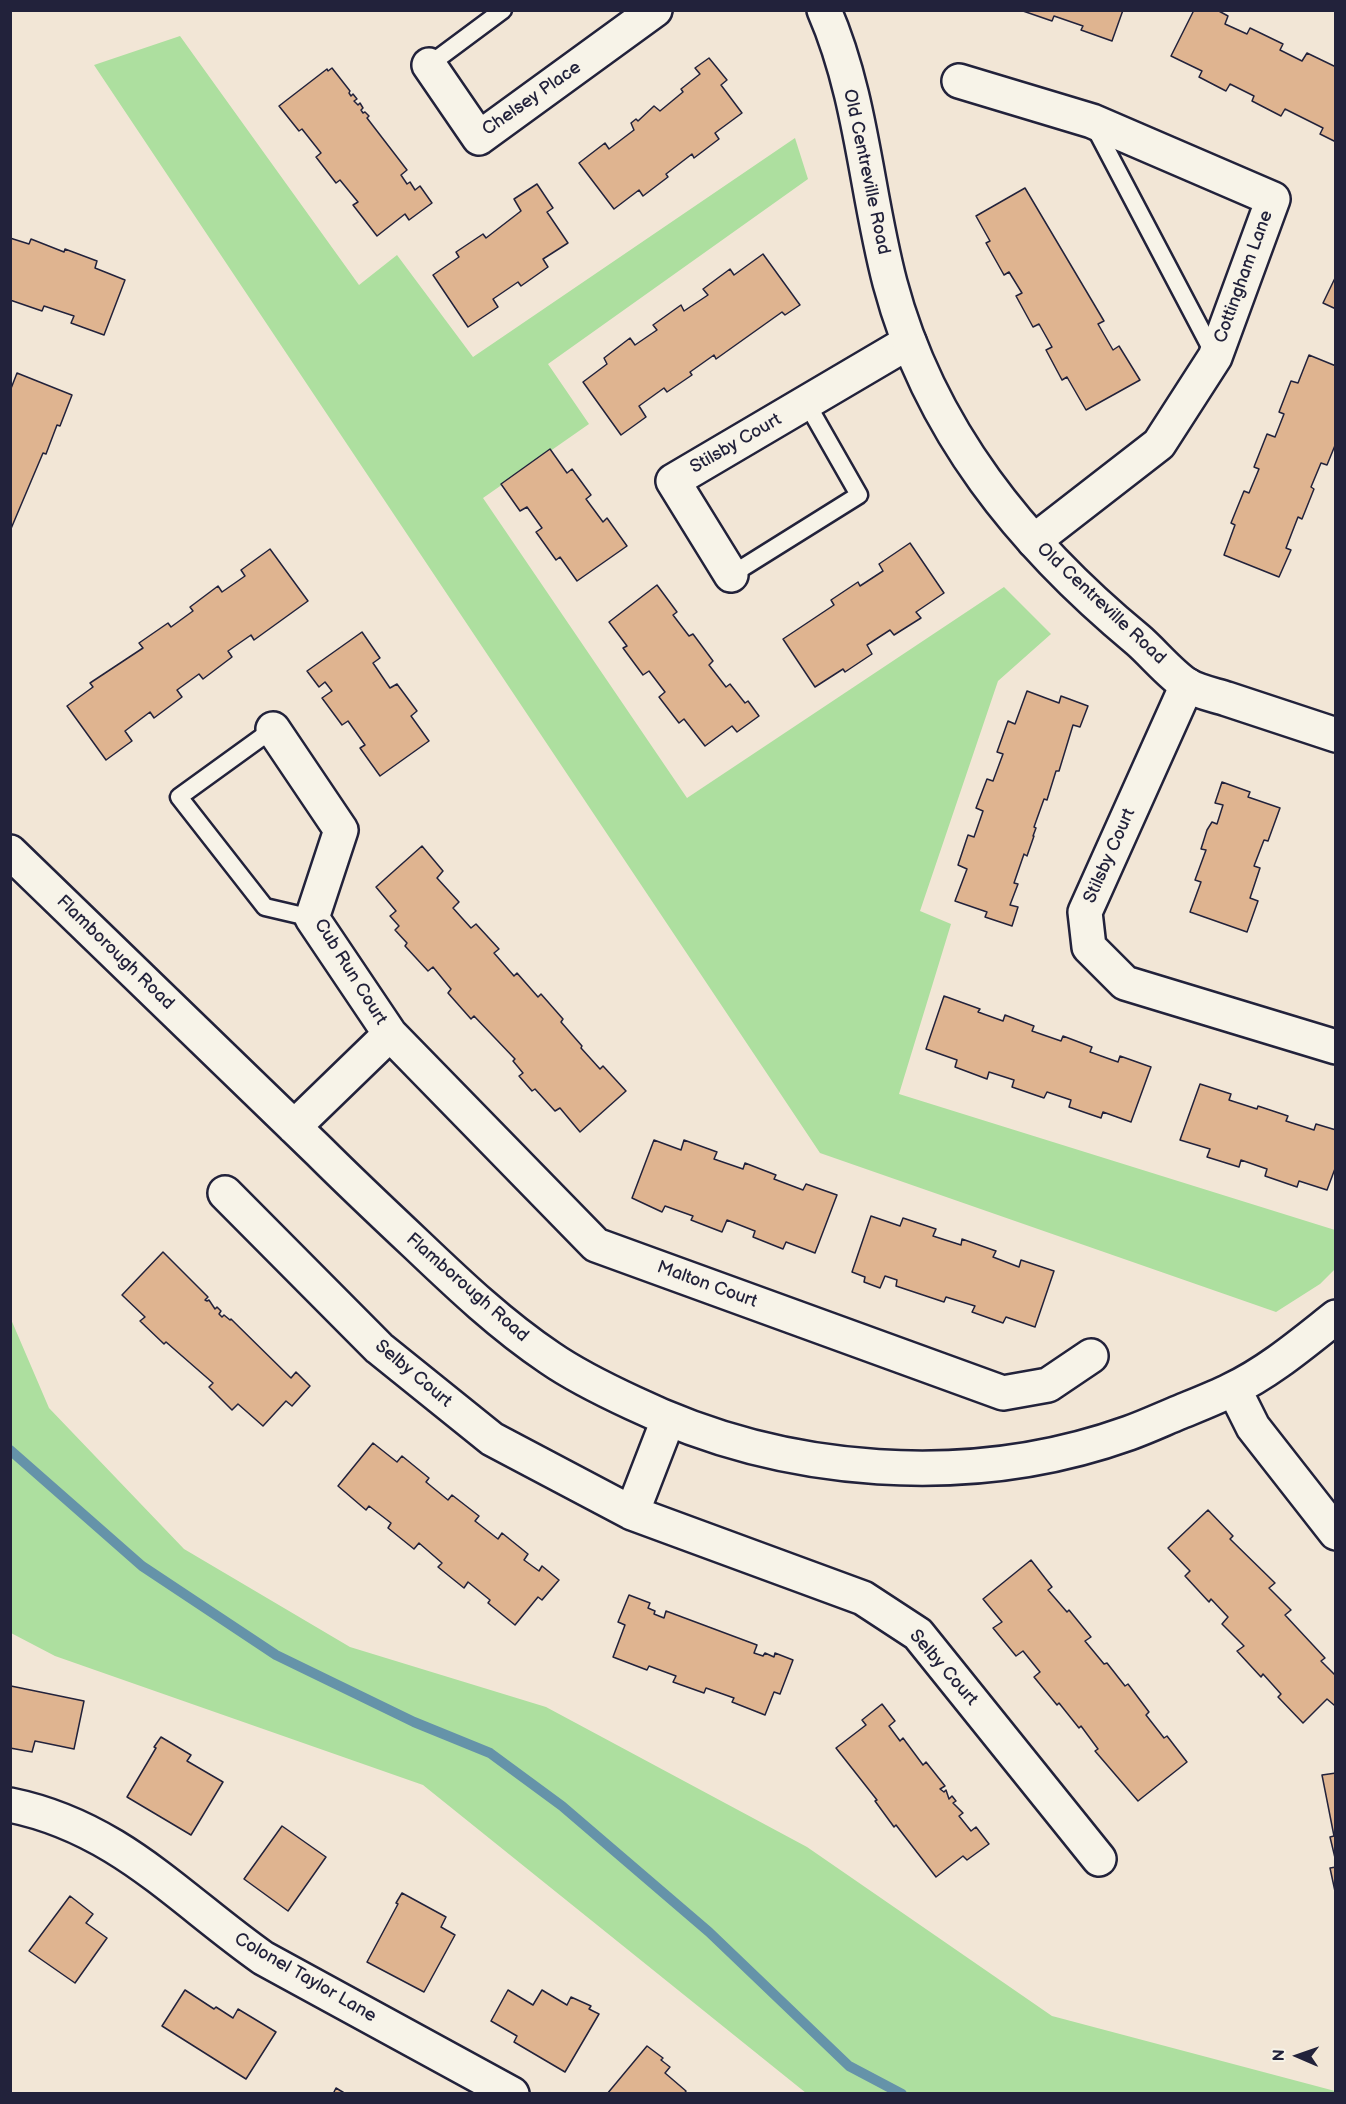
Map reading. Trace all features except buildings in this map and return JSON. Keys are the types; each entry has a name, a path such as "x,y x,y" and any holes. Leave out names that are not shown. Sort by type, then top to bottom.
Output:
{"street":[{"name":"Chelsey Place","path":"429,65 480,138 655,10"},
{"name":"Old Centreville Road","path":"824,10 857,112 878,231 909,342 940,411 970,462 1034,541 1100,609 1143,644 1187,685 1335,735"},
{"name":"Cottingham Lane","path":"959,81 1092,121 1273,199 1215,357 1159,444 1034,541"},
{"name":"Stilsby Court","path":"731,575 673,481 909,342"},
{"name":"Stilsby Court","path":"1187,685 1085,912 1089,947 1125,982 1335,1047"},
{"name":"Cub Run Court","path":"273,729 341,830 312,918 390,1034 294,1127"},
{"name":"Flamborough Road","path":"10,852 474,1299 511,1330 589,1382 668,1420 709,1435 765,1451 852,1466 946,1468 1032,1458 1129,1433 1234,1389 1290,1353 1335,1317"},
{"name":"Malton Court","path":"390,1034 596,1245 1003,1393 1048,1385 1091,1356"},
{"name":"Selby Court","path":"225,1193 380,1348 492,1439 632,1513 863,1598 918,1634 1099,1859"},
{"path":"1234,1389 1253,1427 1335,1533"},
{"path":"632,1513 668,1420"},
{"name":"Colonel Taylor Lane","path":"10,1805 34,1810 72,1824 116,1846 161,1877 228,1933 263,1958 512,2094"}],"lane":[{"path":"429,65 502,10"},
{"path":"1092,121 1215,357"},
{"name":"Stilsby Court","path":"731,575 859,495 806,402"},
{"path":"273,729 179,797 265,907 312,918"}],"green space":[{"path":"180,36 359,285 397,255 473,357 795,138 808,179 548,364 589,424 483,498 687,798 1004,587 1051,634 998,681 920,911 951,924 899,1094 1335,1230 1335,1269 1320,1284 1276,1312 820,1153 94,65"},
{"path":"10,1317 49,1408 184,1549 350,1647 546,1707 807,1847 1052,2016 1335,2091 1335,2093 806,2093 423,1785 55,1656 11,1633"}],"waterway":[{"path":"10,1450 142,1566 276,1655 414,1722 490,1753 562,1806 709,1932 849,2066 902,2094"}]}
